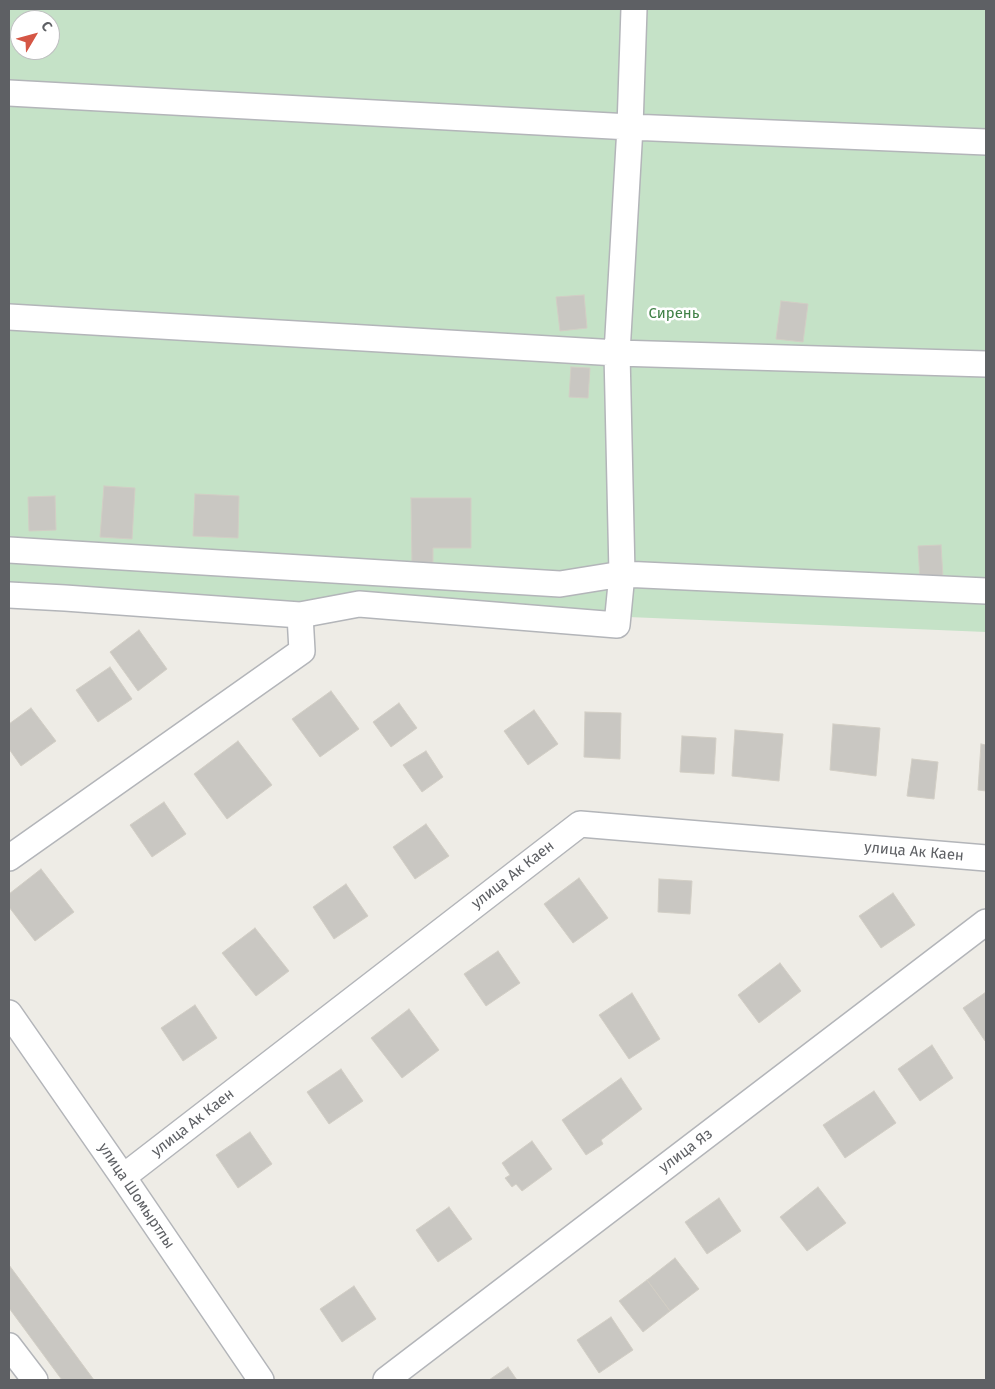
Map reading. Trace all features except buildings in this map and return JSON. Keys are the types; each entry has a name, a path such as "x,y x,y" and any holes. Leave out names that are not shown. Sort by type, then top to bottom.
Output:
{"street":[{"path":"9,595 300,615 359,604 617,625 622,574 616,353 630,127 634,9"},
{"path":"9,93 630,127 986,142"},
{"path":"9,317 616,353 986,364"},
{"path":"9,550 560,584 622,574 986,591"},
{"path":"9,858 302,651 300,615"},
{"name":"улица Ак Каен","path":"124,1177 580,824 986,858"},
{"name":"улица Яз","path":"386,1380 986,922"},
{"name":"улица Шомыртлы","path":"9,1013 124,1177 261,1380"},
{"path":"9,1346 35,1380"}],"green space":[{"name":"Сирень","path":"9,9 986,9 986,632 9,591"}]}
